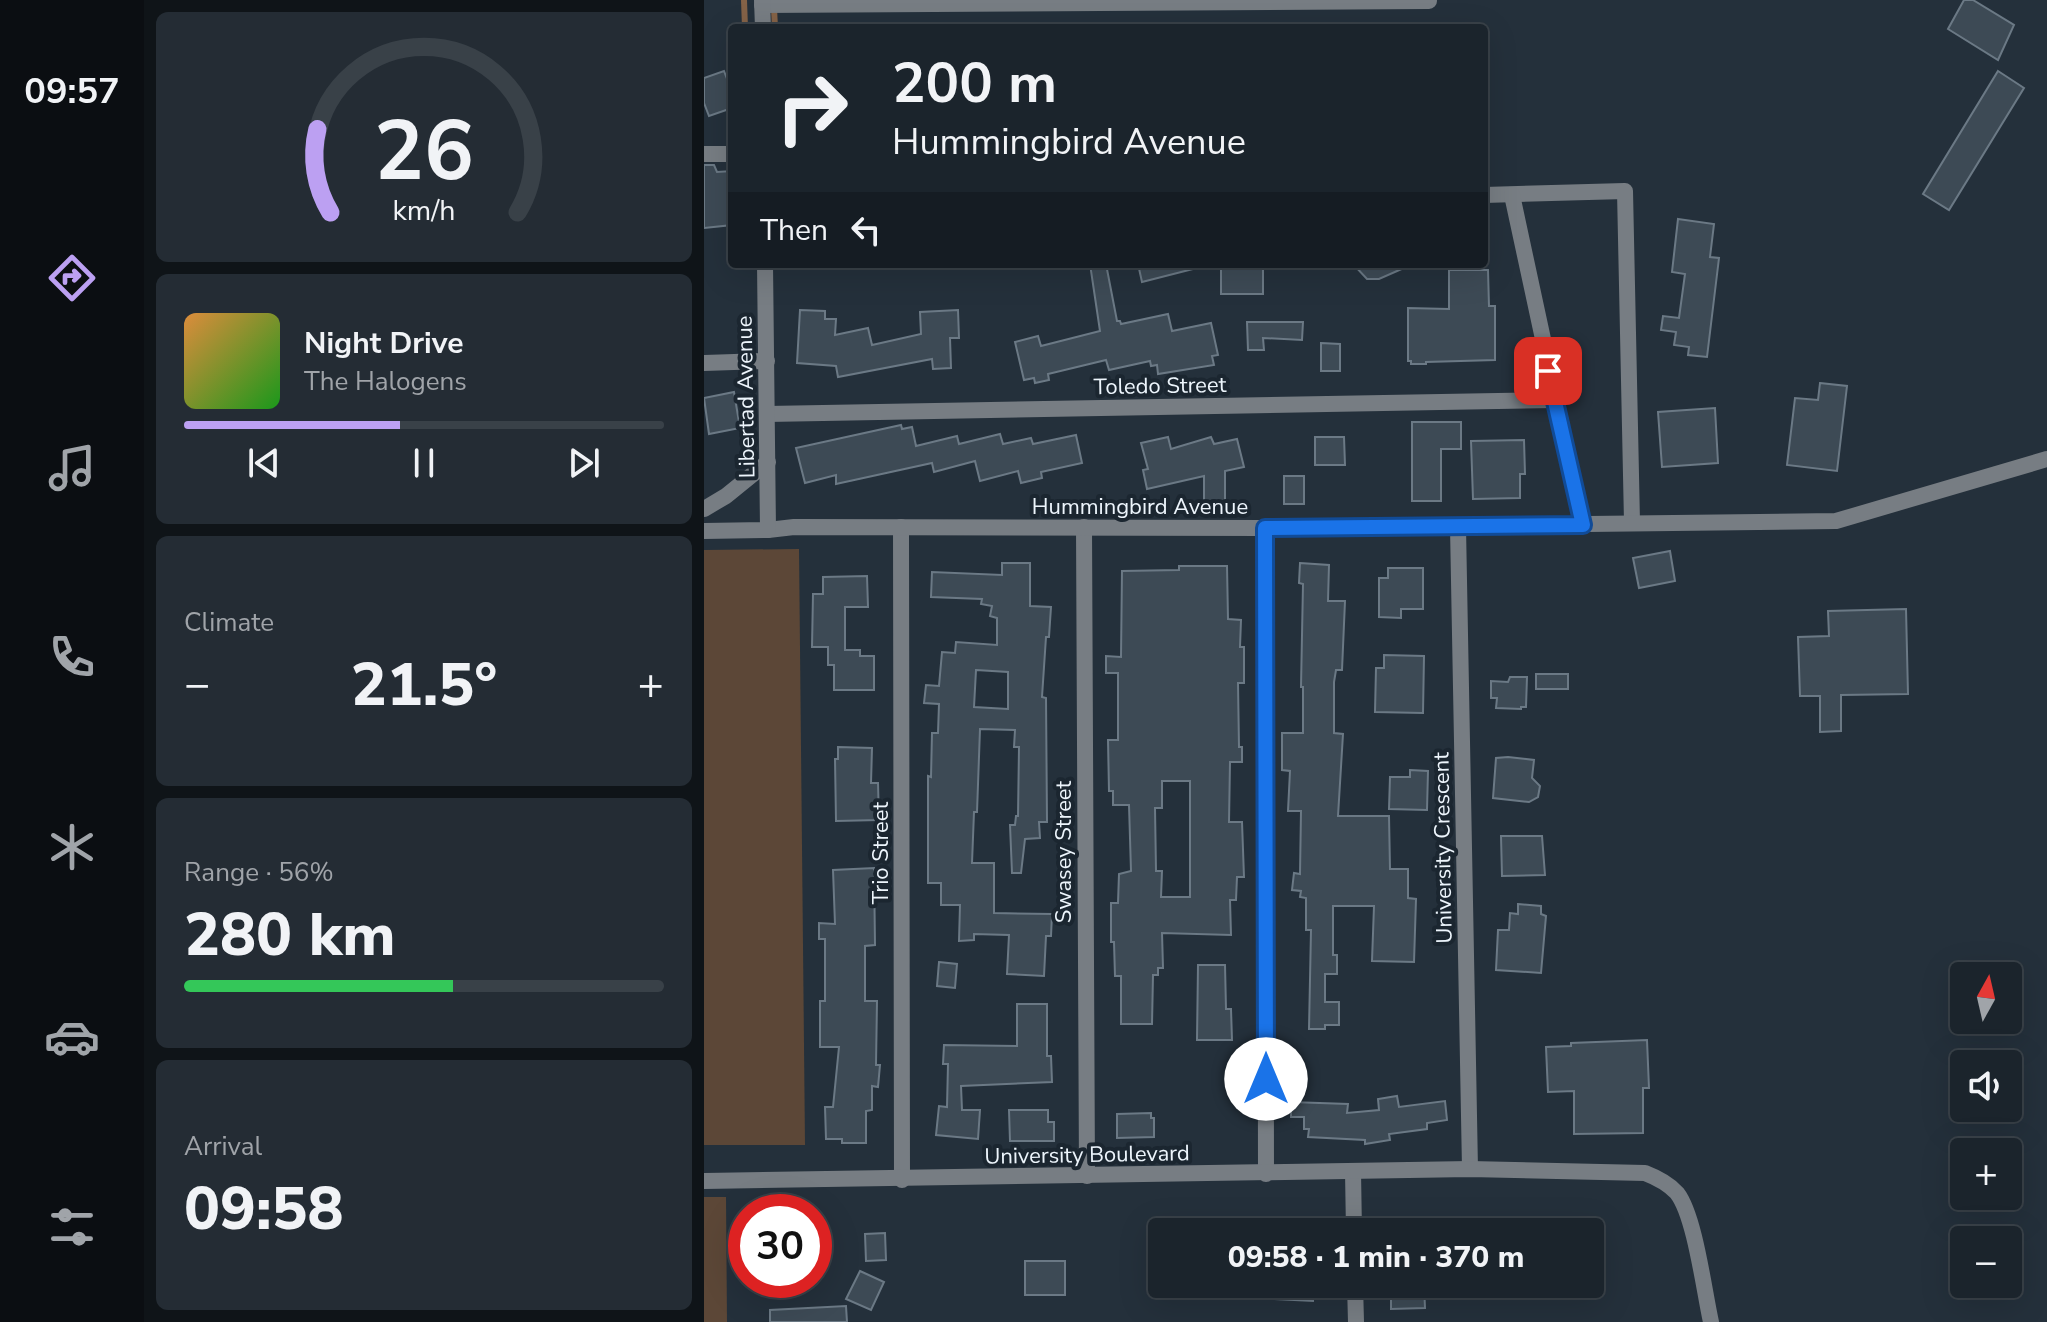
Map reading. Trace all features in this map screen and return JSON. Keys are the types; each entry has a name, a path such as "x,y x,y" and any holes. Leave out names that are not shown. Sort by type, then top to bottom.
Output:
{"street":[{"path":"763,24 762,2 1429,1"},
{"path":"704,154 728,154"},
{"path":"1488,195 1625,191 1632,522"},
{"path":"1512,195 1583,525"},
{"name":"Libertad Avenue","path":"765,268 768,530"},
{"path":"704,363 767,361"},
{"name":"Toledo Street","path":"767,414 1554,400"},
{"name":"Hummingbird Avenue","path":"704,531 794,527 1458,527 1836,521 2047,459"},
{"path":"704,509 726,496 768,462"},
{"name":"Trio Street","path":"901,527 902,1180"},
{"name":"Swasey Street","path":"1084,527 1087,1176"},
{"name":"University Crescent","path":"1458,527 1470,1169"},
{"path":"1265,528 1266,1174"},
{"name":"University Boulevard","path":"704,1181 1470,1169 1645,1173 1665,1182 1679,1195 1688,1214 1711,1322"},
{"path":"1353,1171 1354,1218"},
{"path":"1355,1298 1356,1322"}],"shaded area":[{"path":"799,549 805,1145 704,1145 704,550"},
{"path":"704,1197 726,1197 727,1322 704,1322"}],"building":[{"path":"1964,0 1973,0 2014,25 1998,60 1948,29"},
{"path":"724,71 728,82 728,109 709,116 704,103 704,78"},
{"path":"1998,71 2024,88 1949,210 1923,194"},
{"path":"704,165 714,165 717,172 728,171 728,225 704,228"},
{"path":"1678,219 1714,224 1710,257 1719,258 1707,357 1688,355 1689,347 1674,345 1676,332 1661,330 1663,316 1679,318 1685,274 1672,272"},
{"path":"1091,268 1107,268 1117,321 1121,324 1168,314 1172,331 1211,323 1218,355 1212,356 1214,365 1158,374 1157,365 1151,366 1150,361 1109,370 1106,360 1048,374 1049,380 1035,383 1034,378 1024,380 1015,342 1038,336 1041,346 1100,331"},
{"path":"1139,268 1193,268 1193,269 1142,282"},
{"path":"1221,268 1263,268 1263,294 1221,294"},
{"path":"1357,268 1404,268 1379,279 1367,279"},
{"path":"1449,270 1488,270 1489,306 1495,306 1495,360 1411,364 1408,361 1408,308 1449,309"},
{"path":"800,310 825,311 825,319 836,319 835,335 868,328 872,345 921,334 920,312 958,310 959,338 950,338 951,368 933,369 932,359 838,377 836,366 797,363"},
{"path":"1247,322 1303,322 1302,340 1263,338 1264,350 1248,350"},
{"path":"1321,343 1340,344 1340,371 1321,371"},
{"path":"1820,383 1847,386 1837,471 1787,465 1795,398 1818,400"},
{"path":"734,392 740,428 709,434 704,398"},
{"path":"1715,408 1718,463 1662,467 1658,412"},
{"path":"1412,422 1461,422 1461,449 1441,449 1441,501 1412,501"},
{"path":"901,425 902,429 912,427 916,446 957,436 959,444 1000,434 1003,444 1031,438 1033,444 1076,435 1082,463 1041,472 1042,478 1021,483 1018,471 980,481 975,461 934,472 932,463 836,484 836,475 805,483 796,448"},
{"path":"1168,437 1171,449 1211,437 1214,444 1237,439 1244,467 1225,471 1225,507 1204,507 1204,476 1147,489 1143,470 1148,469 1141,443"},
{"path":"1315,437 1344,437 1345,465 1315,465"},
{"path":"1524,440 1525,474 1520,474 1520,498 1473,499 1471,441"},
{"path":"1284,476 1304,476 1304,504 1284,504"},
{"path":"1670,551 1675,581 1639,588 1633,558"},
{"path":"1002,563 1030,563 1030,606 1051,607 1042,697 1046,698 1047,822 1039,822 1040,838 1025,839 1021,873 1012,873 1010,825 1015,825 1018,816 1019,747 1014,747 1015,730 980,729 972,863 994,863 994,913 1052,914 1051,936 1046,936 1044,976 1007,974 1009,935 974,934 974,940 959,941 960,905 941,905 941,883 928,883 928,776 931,777 932,733 938,733 939,704 924,703 926,685 939,686 942,652 955,653 956,642 997,645 997,618 990,616 992,606 981,604 982,599 931,597 932,572 1002,575","holes":["976,670 1008,672 1008,709 974,707"]},
{"path":"1300,563 1329,565 1328,601 1345,601 1342,670 1336,670 1334,682 1334,733 1343,734 1338,816 1389,816 1390,869 1408,869 1408,898 1416,899 1414,962 1372,961 1374,906 1333,906 1333,955 1337,955 1337,974 1325,974 1325,1002 1339,1002 1339,1025 1325,1025 1325,1029 1309,1029 1311,930 1306,930 1306,898 1300,897 1301,891 1292,890 1294,873 1300,874 1301,811 1288,811 1290,771 1282,770 1282,733 1303,733 1303,584 1299,583"},
{"path":"1179,566 1227,566 1228,619 1241,620 1244,683 1238,683 1242,762 1230,762 1229,822 1242,822 1244,877 1237,877 1236,900 1230,900 1231,935 1162,933 1163,968 1158,968 1158,975 1153,975 1152,1024 1121,1024 1121,976 1115,976 1111,903 1118,903 1119,874 1131,871 1129,805 1113,805 1113,791 1109,791 1108,740 1118,740 1118,673 1106,673 1106,656 1121,657 1122,571 1179,570","holes":["1162,781 1190,781 1190,897 1161,897 1162,871 1156,871 1155,808 1162,808"]},
{"path":"1388,568 1423,568 1423,609 1401,609 1401,618 1379,617 1379,578 1388,578"},
{"path":"867,576 868,607 845,607 845,650 860,650 860,656 874,656 874,690 834,690 834,665 828,665 828,647 812,647 813,594 823,594 823,577"},
{"path":"1906,609 1908,694 1841,695 1841,731 1820,732 1820,696 1800,696 1798,637 1829,636 1828,611"},
{"path":"1384,655 1424,656 1423,713 1375,712 1376,668 1384,668"},
{"path":"1536,674 1568,674 1568,689 1536,689"},
{"path":"1510,677 1527,677 1526,707 1496,708 1497,698 1491,698 1491,681 1508,682"},
{"path":"838,747 872,748 871,783 878,783 879,820 836,821 835,759 838,759"},
{"path":"1496,758 1534,760 1532,778 1540,786 1538,797 1529,802 1493,798"},
{"path":"1410,770 1428,771 1427,810 1389,809 1390,777 1410,777"},
{"path":"1501,836 1542,836 1545,875 1502,876"},
{"path":"874,868 875,945 865,946 865,1001 877,1001 878,1087 872,1086 872,1110 866,1111 866,1143 842,1143 842,1139 826,1139 825,1107 833,1107 839,1047 820,1047 820,1001 825,1001 825,939 819,939 819,923 835,924 833,870"},
{"path":"1518,904 1541,906 1541,914 1546,916 1541,973 1496,970 1498,930 1509,930 1510,913 1518,914"},
{"path":"939,962 957,964 955,988 937,986"},
{"path":"1198,965 1225,965 1226,1009 1231,1009 1232,1040 1197,1040"},
{"path":"1017,1004 1047,1004 1047,1056 1051,1056 1052,1082 961,1086 962,1110 980,1110 978,1139 936,1135 939,1106 947,1107 948,1064 943,1064 944,1045 1017,1046"},
{"path":"1647,1040 1649,1088 1643,1088 1643,1133 1574,1134 1574,1091 1548,1092 1546,1047"},
{"path":"1397,1096 1399,1107 1445,1101 1447,1120 1427,1123 1427,1129 1389,1134 1390,1140 1365,1144 1365,1140 1308,1137 1309,1129 1304,1129 1304,1117 1291,1117 1291,1102 1348,1104 1347,1113 1379,1110 1378,1099"},
{"path":"1009,1110 1048,1110 1048,1122 1054,1122 1054,1141 1010,1141"},
{"path":"1151,1113 1154,1137 1117,1138 1117,1114"},
{"path":"885,1233 886,1260 866,1261 865,1234"},
{"path":"1025,1261 1065,1261 1065,1295 1025,1295"},
{"path":"860,1271 884,1282 871,1310 846,1299"},
{"path":"1275,1298 1313,1298 1313,1301"},
{"path":"1391,1298 1425,1298 1425,1308 1391,1309"},
{"path":"846,1306 847,1322 770,1322 770,1310"}],"waterway":[{"path":"744,0 745,24"},
{"path":"774,8 775,24"}],"route":[{"path":"1266,1079 1265,528 1583,525 1548,371"}]}
